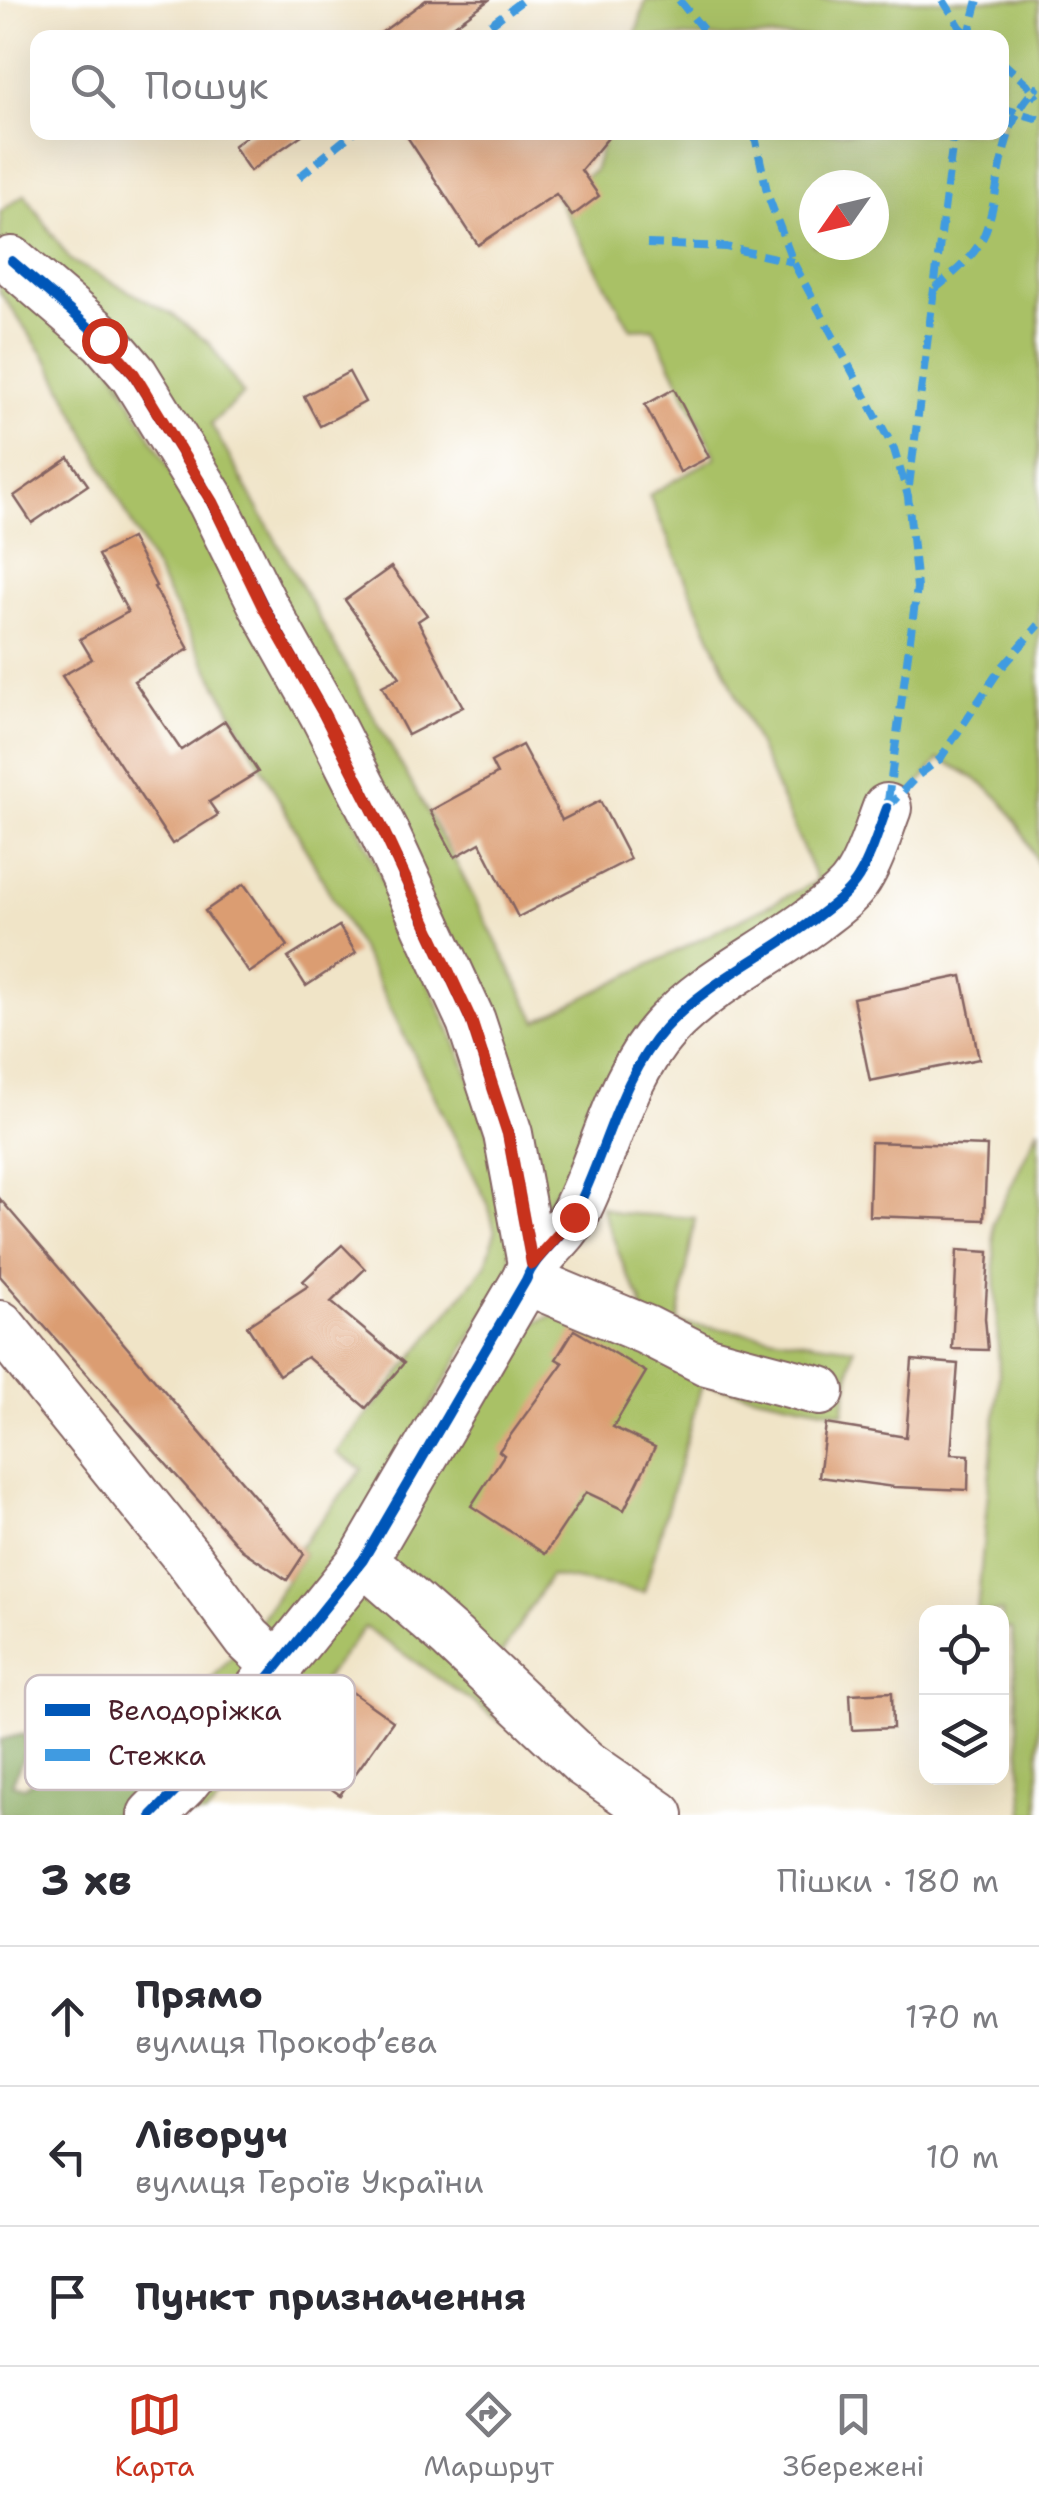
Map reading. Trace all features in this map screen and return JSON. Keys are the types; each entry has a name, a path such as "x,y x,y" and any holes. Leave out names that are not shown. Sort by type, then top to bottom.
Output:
{"street":[{"path":"12,261 104,340 134,374 212,502 262,605 324,714 471,1020 508,1134 529,1272"},
{"path":"273,1675 363,1560 529,1272 574,1217 631,1083 657,1039 720,980 796,932 840,898 857,880 888,808"},
{"path":"529,1272 708,1360 820,1391"},
{"path":"0,1325 248,1639 279,1668"},
{"path":"363,1560 584,1763 659,1815"},
{"path":"152,1815 177,1790"}],"green space":[{"path":"646,0 1039,0 1039,867 1002,802 976,779 939,759 853,867 685,987 549,1233 233,506 0,246 0,212 25,194 70,260 172,314 210,344 243,394 211,424 457,865 537,1021 817,881 649,495 716,457 653,328 631,329 555,195 594,171 604,140 1009,140 1009,30 637,30"},
{"path":"0,269 108,361 306,708 464,1062 510,1194 511,1269 330,1577 248,1675 215,1675 248,1639 304,1554 299,1548 362,1469 337,1453 486,1265 495,1232 488,1204 372,971 171,600 50,364 0,292"},
{"path":"1039,1127 1039,1815 1024,1815 1009,1605 978,1605 999,1373 993,1224"},
{"path":"601,1206 617,1213 695,1218 678,1323 854,1348 843,1413 702,1384 644,1592 550,1576 495,1664 378,1561 521,1328 552,1316 642,1311 641,1300"},
{"path":"384,1589 537,1747 365,1627 327,1675 289,1675 362,1590"},
{"path":"24,1734 25,1753 12,1784 139,1790 111,1815 0,1815 0,1740"},
{"path":"88,1790 148,1790 122,1815 52,1815"},
{"path":"191,1790 230,1790 206,1815 170,1815"}],"building":[{"path":"426,0 489,0 448,30 385,30"},
{"path":"241,140 295,140 250,171 233,146"},
{"path":"409,140 606,140 581,170 599,196 572,216 556,194 478,245"},
{"path":"349,372 365,402 320,426 304,396"},
{"path":"674,389 709,457 680,472 645,405"},
{"path":"69,458 88,485 32,523 14,496"},
{"path":"131,538 189,649 134,681 181,750 225,721 258,772 209,802 218,815 172,844 62,676 92,659 80,639 128,612 98,555"},
{"path":"391,567 427,615 418,621 463,707 408,735 382,686 400,677 345,600"},
{"path":"522,745 562,820 600,801 630,859 518,917 480,843 455,857 430,811 497,774 491,762"},
{"path":"244,884 288,946 249,973 205,911"},
{"path":"339,926 356,953 306,986 288,958"},
{"path":"962,976 979,1059 870,1081 853,998"},
{"path":"871,1142 987,1146 984,1220 869,1216"},
{"path":"0,1199 304,1554 287,1580 242,1550 0,1276"},
{"path":"342,1245 365,1269 331,1302 404,1363 366,1408 307,1357 279,1375 247,1326 308,1286 303,1281"},
{"path":"957,1250 989,1252 985,1318 988,1350 952,1349"},
{"path":"574,1330 646,1372 613,1427 655,1447 624,1510 586,1492 545,1554 471,1506 504,1455 499,1451 563,1363 556,1359"},
{"path":"912,1360 958,1364 951,1454 969,1455 968,1490 894,1487 819,1477 826,1424 906,1437"},
{"path":"892,1692 893,1728 852,1730 850,1694"},
{"path":"355,1694 393,1721 355,1774"}],"marked path":[{"path":"483,30 523,0"},
{"path":"679,0 703,30"},
{"path":"943,0 963,30"},
{"path":"970,30 978,0"},
{"path":"1009,68 1037,98"},
{"path":"1009,134 1016,116 1039,86"},
{"path":"1009,110 1039,119"},
{"path":"299,177 344,140"},
{"path":"756,140 768,196 793,262 894,449 908,496 917,588 887,808"},
{"path":"909,486 953,140"},
{"path":"935,289 965,262 982,239 1007,140"},
{"path":"647,244 726,247 793,262"},
{"path":"887,808 917,776 940,759 998,672 1039,625"}],"cycle path":[{"path":"12,261 104,340 134,375 212,502 263,605 324,714 383,830 471,1021 508,1134 532,1264"},
{"path":"271,1675 363,1560 530,1270 575,1213 624,1093 649,1048 699,997 794,933 849,890 867,862 887,808"},
{"path":"152,1815 177,1790"}],"route":[{"path":"104,340 134,374 212,502 262,605 383,830 471,1020 508,1134 532,1264 574,1217"}]}
